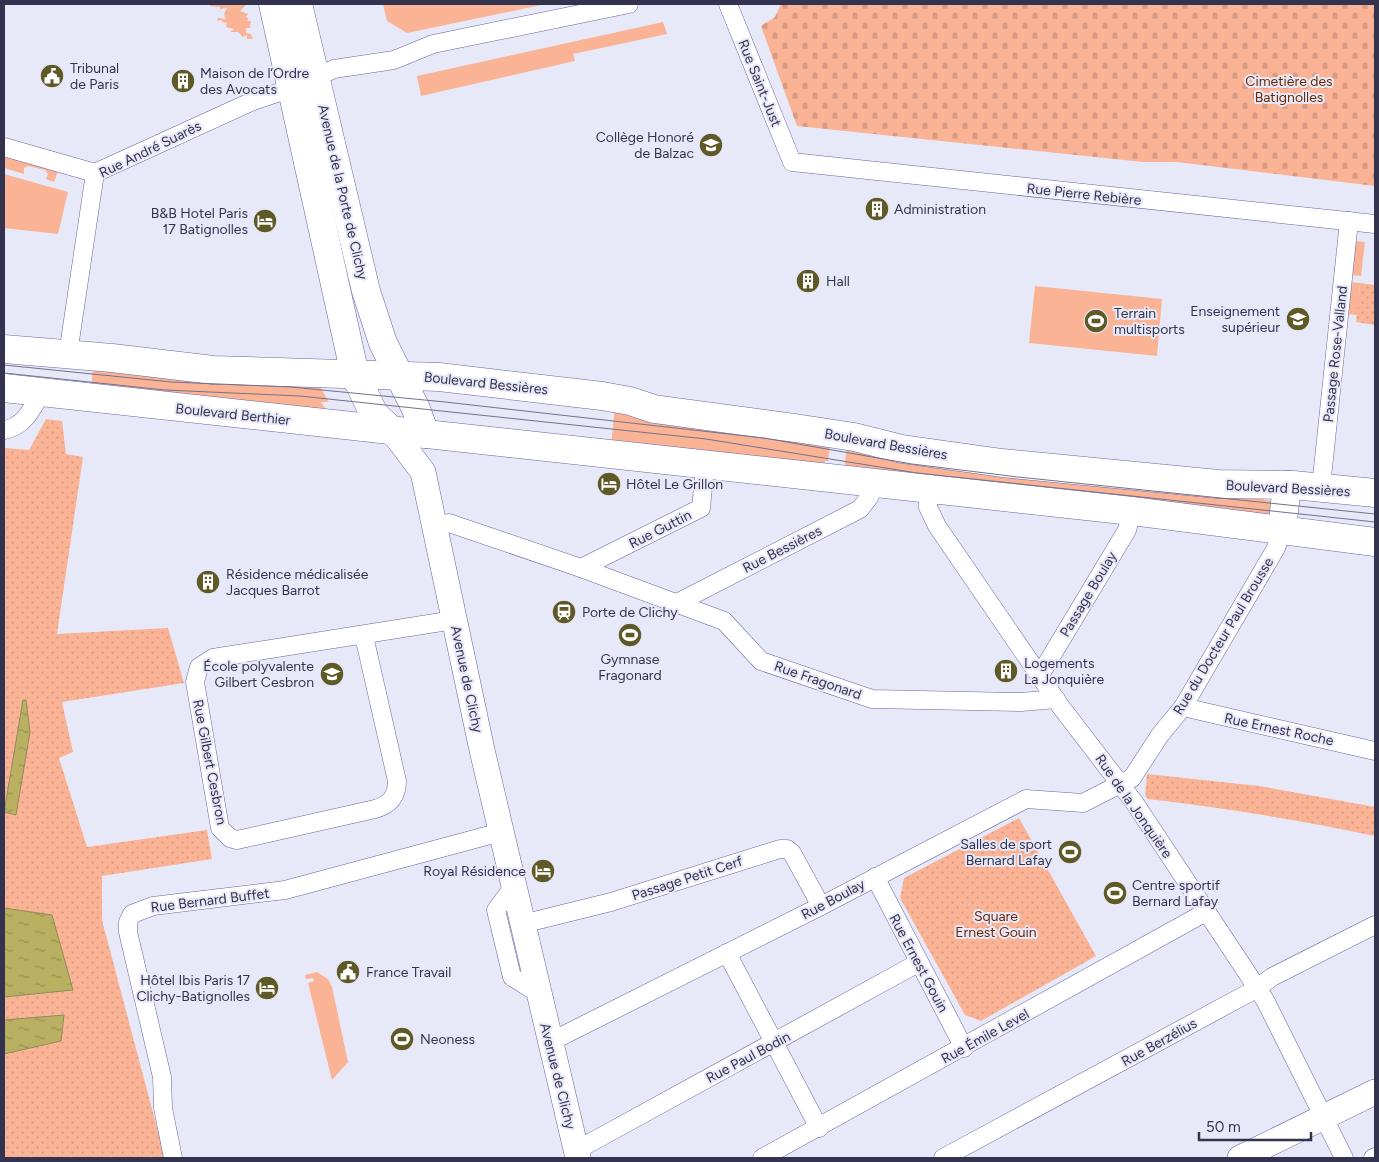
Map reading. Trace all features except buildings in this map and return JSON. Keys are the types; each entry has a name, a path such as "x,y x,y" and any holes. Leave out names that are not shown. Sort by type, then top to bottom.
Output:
{"main road":[{"name":"Avenue de la Porte de Clichy","path":"273,4 355,375 374,414 393,432"},
{"name":"Avenue de la Porte de Clichy","path":"298,4 317,77 366,290 383,343 416,409 425,434"},
{"path":"4,349 213,370 399,376"},
{"path":"41,393 68,354"},
{"name":"Boulevard Bessières","path":"399,376 439,377 602,396 630,401 654,410 795,428 854,437 902,449 1002,463 1218,484 1287,485 1375,493"},
{"name":"Boulevard Berthier","path":"4,388 425,434"},
{"name":"Avenue de Clichy","path":"393,432 423,472 501,832 578,1154"},
{"path":"425,434 1132,511 1375,542"},
{"name":"Avenue de Clichy","path":"423,472 426,460 425,434"},
{"path":"1282,530 1287,485"},
{"path":"1240,1158 1375,1092"}],"street":[{"name":"Rue André Suarès","path":"68,354 95,173 253,101 292,88 334,69 394,60 433,44 629,4"},
{"name":"Rue Saint-Just","path":"728,4 792,162"},
{"path":"4,147 95,173"},
{"name":"Rue Pierre Rebière","path":"792,162 1375,224"},
{"name":"Passage Rose-Valland","path":"1321,487 1349,221"},
{"path":"4,430 15,427 24,420 41,393"},
{"name":"Rue Guttin","path":"581,568 701,508 705,466"},
{"name":"Rue Bessières","path":"677,602 860,509 870,496 870,483"},
{"name":"Rue de la Jonquière","path":"928,490 928,507 937,526 1056,699 1120,784 1265,1000 1344,1158"},
{"name":"Passage Boulay","path":"1040,675 1127,530 1132,511"},
{"name":"Rue Fragonard","path":"435,526 449,522 677,602 724,621 761,661 872,699 1021,702 1056,699"},
{"name":"Rue du Docteur Paul Brousse","path":"1120,784 1132,778 1160,735 1183,707 1276,548 1282,530"},
{"name":"Rue Gilbert Cesbron","path":"364,636 397,781 392,799 375,809 237,840 230,838 220,828 195,682 198,667 213,658 364,636 454,620"},
{"name":"Rue Ernest Roche","path":"1183,707 1375,751"},
{"name":"Rue Boulay","path":"550,1042 821,906 1026,799 1083,803 1120,784"},
{"name":"Rue Bernard Buffet","path":"173,1158 163,1108 162,1077 128,932 128,922 132,914 153,906 254,896 292,889 501,832"},
{"name":"Passage Petit Cerf","path":"522,924 618,900 780,848 787,849 792,853 821,906"},
{"name":"Rue Ernest Gouin","path":"874,878 964,1048"},
{"path":"514,886 496,910 512,978 538,993"},
{"name":"Rue Émile Level","path":"762,1158 964,1048 1206,912"},
{"name":"Rue Berzélius","path":"943,1158 1256,989 1272,977 1375,926"},
{"path":"727,953 819,1128"},
{"name":"Rue Paul Bodin","path":"578,1154 918,963"}],"green space":[{"path":"210,4 247,4 240,11 248,14 246,17 249,19 246,21 251,21 250,28 246,28 246,33 251,34 253,39 247,39 247,35 243,37 238,32 230,32 234,29 226,27 227,23 222,22 222,20 217,21 218,18 226,19 224,14 227,8 220,9 220,7 210,6"},
{"path":"383,4 546,4 407,33 387,21"},
{"name":"Cimetière des Batignolles","path":"781,4 1375,4 1375,186 1177,162 1143,162 797,126 761,26 775,17"},
{"path":"663,22 667,34 573,54 575,61 421,96 417,76"},
{"path":"4,156 58,171 54,182 46,179 48,174 45,170 28,166 24,168 24,174 4,168"},
{"path":"4,174 68,192 58,234 4,228"},
{"path":"1353,241 1365,242 1361,276 1349,275"},
{"path":"1349,282 1360,283 1357,315 1345,314"},
{"path":"1360,283 1375,285 1375,325 1356,322"},
{"name":"Terrain multisports","path":"1035,286 1162,299 1157,356 1029,343"},
{"path":"93,367 317,382 329,402 321,402 329,415 91,390"},
{"path":"615,406 830,445 828,461 825,461 824,469 611,446"},
{"path":"46,419 62,421 66,454 83,457 57,634 168,628 184,683 62,702 73,752 59,758 87,847 207,830 212,859 102,876 102,920 165,1158 4,1158 4,448 29,450"},
{"path":"847,445 1265,494 1264,500 1273,501 1271,515 844,471"},
{"path":"1147,774 1259,786 1375,807 1375,836 1262,815 1148,799 1145,795"},
{"name":"Square Ernest Gouin","path":"1019,818 1096,956 981,1021 965,1015 900,898 904,878"},
{"path":"317,972 328,979 332,987 348,1062 332,1080 308,983 314,981 313,978 306,979 305,975"}],"water":[{"path":"23,700 26,700 30,732 16,815 4,812"},
{"path":"4,908 52,915 73,990 4,997"},
{"path":"64,1015 61,1041 4,1054 4,1020"}],"tram line":[{"path":"4,365 171,382 291,387 445,402 764,438 912,464 1018,477 1375,514"},
{"path":"4,373 165,390 300,396 706,439 917,473 1375,522"}],"place":[{"name":"Tribunal de Paris","path":"52,76"},
{"name":"Maison de l’Ordre des Avocats","path":"183,81"},
{"name":"Collège Honoré de Balzac","path":"711,145"},
{"name":"Administration","path":"877,209"},
{"name":"B&B Hotel Paris 17 Batignolles","path":"265,221"},
{"name":"Hall","path":"808,281"},
{"name":"Enseignement supérieur","path":"1298,319"},
{"name":"Terrain multisports","path":"1096,321"},
{"name":"Hôtel Le Grillon","path":"609,484"},
{"name":"Résidence médicalisée Jacques Barrot","path":"208,582"},
{"name":"Porte de Clichy","path":"564,612"},
{"name":"Gymnase Fragonard","path":"630,635"},
{"name":"Logements La Jonquière","path":"1006,671"},
{"name":"École polyvalente Gilbert Cesbron","path":"332,674"},
{"name":"Salles de sport Bernard Lafay","path":"1070,852"},
{"name":"Royal Résidence","path":"543,871"},
{"name":"Centre sportif Bernard Lafay","path":"1115,893"},
{"name":"France Travail","path":"348,972"},
{"name":"Hôtel Ibis Paris 17 Clichy-Batignolles","path":"267,988"},
{"name":"Neoness","path":"402,1039"}]}
